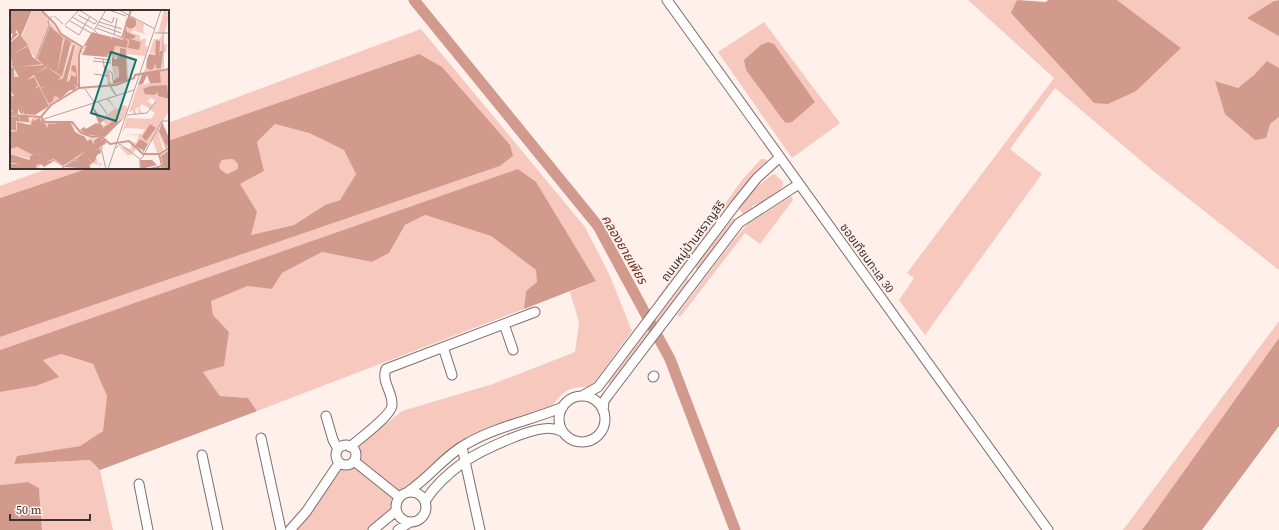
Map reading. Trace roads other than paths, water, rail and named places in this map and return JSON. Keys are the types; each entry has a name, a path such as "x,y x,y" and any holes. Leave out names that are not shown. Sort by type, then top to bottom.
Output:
{"street":[{"name":"ซอยเทียนทะเล 30","path":"667,0 1048,530"},
{"name":"ถนนหมู่บ้านสราญสิริ","path":"582,396 598,386 733,208 757,178 780,157"},
{"path":"425,501 430,493 466,460 479,452 513,438 539,430 553,428 563,432 575,441 590,441 601,432 604,426 604,401 739,223 799,184"},
{"path":"733,208 735,215 741,218 748,217"},
{"path":"686,271 697,280"},
{"path":"350,447 390,414 392,405 384,376 386,369 535,312"},
{"path":"504,324 513,350"},
{"path":"443,347 452,374"},
{"path":"563,432 559,417 563,407 572,398 582,396 595,400 603,411"},
{"path":"413,525 400,518 396,512 395,504 399,497 420,484 446,458 462,447 488,433 563,407"},
{"path":"326,416 333,440 338,449"},
{"path":"261,438 281,530"},
{"path":"339,463 336,455 338,449 344,446 350,447 354,451 354,461"},
{"path":"462,447 480,530"},
{"path":"202,455 218,530"},
{"path":"339,463 349,465 354,461"},
{"path":"354,461 399,497"},
{"path":"290,530 306,512 339,463"},
{"path":"139,484 148,530"},
{"path":"398,530 413,525 426,512 425,501 419,494 409,491"},
{"path":"373,530 396,512"}],"waterway":[{"name":"คลองยายเพียร","path":"414,0 598,226 670,359 735,530"}]}
